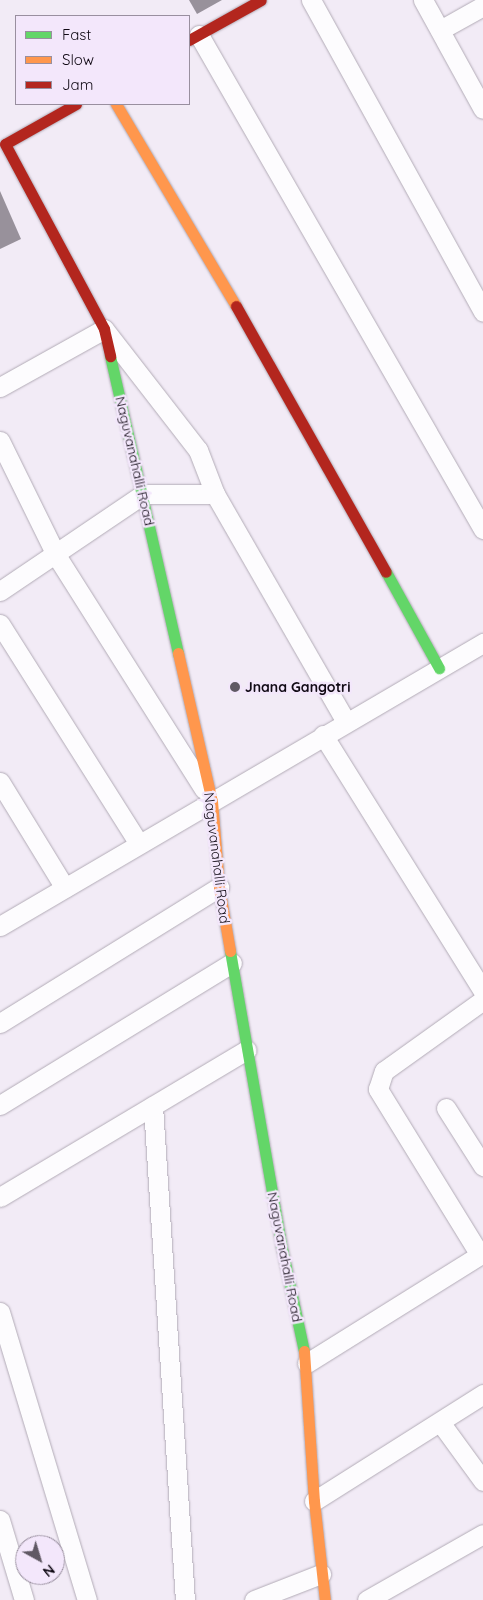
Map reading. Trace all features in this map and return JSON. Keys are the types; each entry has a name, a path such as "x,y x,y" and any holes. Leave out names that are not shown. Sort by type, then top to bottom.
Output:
{"street":[{"path":"260,0 194,38 483,529"},
{"path":"311,0 483,312"},
{"path":"423,0 483,110"},
{"path":"440,30 483,6"},
{"path":"2,142 74,105"},
{"path":"117,105 278,376 439,668"},
{"name":"Naguvanahalli Road","path":"2,142 104,329 212,801 219,887 281,1244 307,1363 314,1501 325,1600"},
{"path":"0,387 104,329 198,450 215,494 346,722"},
{"path":"0,442 56,555 212,801"},
{"path":"1,588 56,555 143,494 215,494"},
{"path":"0,624 139,844"},
{"path":"0,926 323,734 483,643"},
{"path":"323,734 483,991"},
{"path":"0,782 65,888"},
{"path":"0,1023 219,887"},
{"path":"0,1105 232,963"},
{"path":"307,1363 481,1254 378,1088 384,1071 483,1000"},
{"path":"0,1197 247,1050"},
{"path":"153,1106 185,1600"},
{"path":"446,1108 483,1166"},
{"path":"0,1312 87,1600"},
{"path":"314,1501 483,1394"},
{"path":"440,1422 483,1481"},
{"path":"0,1520 24,1600"},
{"path":"367,1600 483,1534"},
{"path":"254,1600 321,1574"}],"building":[{"path":"189,0 222,0 197,14"},
{"path":"0,191 21,239 0,249"}],"traffic: fast":[{"path":"110,356 178,653"},
{"path":"386,572 439,668"},
{"path":"230,951 281,1244 304,1351"}],"traffic: slow":[{"path":"117,105 236,306"},
{"path":"178,653 212,801 219,887 230,951"},
{"path":"304,1351 314,1501 325,1600"}],"traffic: jam":[{"path":"190,39 261,0"},
{"path":"74,105 5,144 104,329 110,356"},
{"path":"236,306 386,572"}],"place":[{"name":"Jnana Gangotri","path":"235,687"}]}
